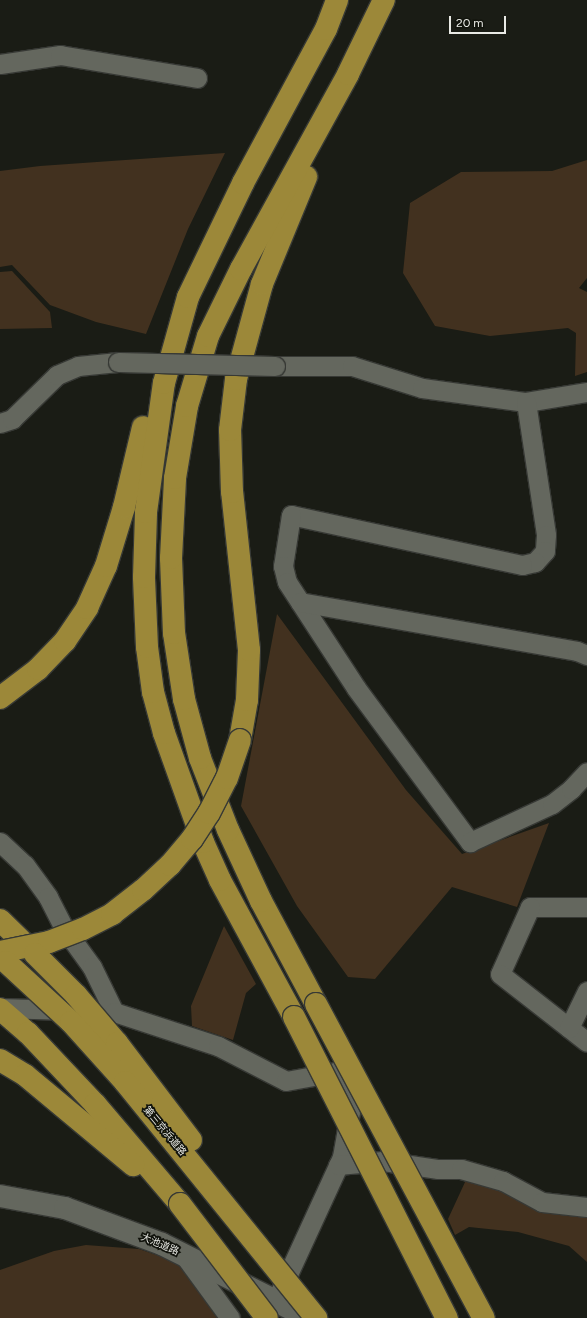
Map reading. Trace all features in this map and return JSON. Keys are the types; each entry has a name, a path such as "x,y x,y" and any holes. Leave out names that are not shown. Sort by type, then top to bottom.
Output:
{"highway":[{"path":"0,698 38,669 66,641 87,608 106,566 124,506 153,388 188,297 243,183 322,36 338,0"},
{"path":"384,0 348,74 241,269 208,336 187,406 175,478 171,558 174,633 184,699 200,758 228,830 260,901 484,1318"},
{"path":"2,957 50,942 83,929 112,914 143,890 170,865 192,839 227,778 240,740 247,700 249,650 232,492 230,430 236,380 262,284 275,248 348,74"},
{"path":"188,297 164,383 151,461 146,512 144,577 146,647 153,692 164,733 203,842 220,880 294,1017 447,1318"},
{"path":"0,920 76,995 155,1091 192,1140 270,1258"},
{"name":"第三京浜道路","path":"2,957 70,1022 125,1082 270,1258 316,1318"},
{"path":"0,1008 28,1033 95,1104 271,1309"},
{"path":"0,1060 25,1075 180,1204"}],"street":[{"path":"0,64 60,55 197,78"},
{"path":"0,423 12,419 57,375 78,366 118,362 275,366 352,366 422,388 526,402 587,392"},
{"path":"526,402 546,535 544,551 535,562 522,565 291,515 283,566 287,582 356,688 470,842 552,804 571,789 587,772"},
{"path":"300,602 577,651 587,655"},
{"path":"0,842 25,865 48,897 63,927 92,967 114,1012"},
{"path":"587,907 530,907 500,974 587,1042"},
{"path":"569,1028 587,991"},
{"path":"0,1008 114,1012 218,1046 286,1081 336,1072 346,1092 350,1112 338,1165 271,1309"},
{"path":"338,1165 383,1160 438,1169 461,1170 503,1182 542,1202 587,1207"},
{"name":"大池道路","path":"0,1196 65,1208 162,1244 184,1255 271,1309 310,1318"},
{"path":"184,1255 230,1318"}],"shaded area":[{"path":"225,153 188,229 146,334 96,322 50,305 12,265 0,267 0,171 40,166"},
{"path":"587,160 587,278 579,288 587,292 587,372 575,376 576,333 568,328 490,336 435,326 403,273 410,203 461,172 552,171"},
{"path":"12,271 50,312 52,328 0,329 0,272"},
{"path":"277,614 406,790 462,854 549,823 517,907 452,887 375,979 348,977 297,906 241,806"},
{"path":"224,926 256,984 246,993 233,1040 192,1026 191,1006"},
{"path":"466,1180 508,1192 543,1213 587,1214 587,1262 569,1246 518,1232 469,1227 455,1235 448,1219"},
{"path":"86,1245 139,1249 183,1264 221,1318 0,1318 0,1270 54,1251"}]}
